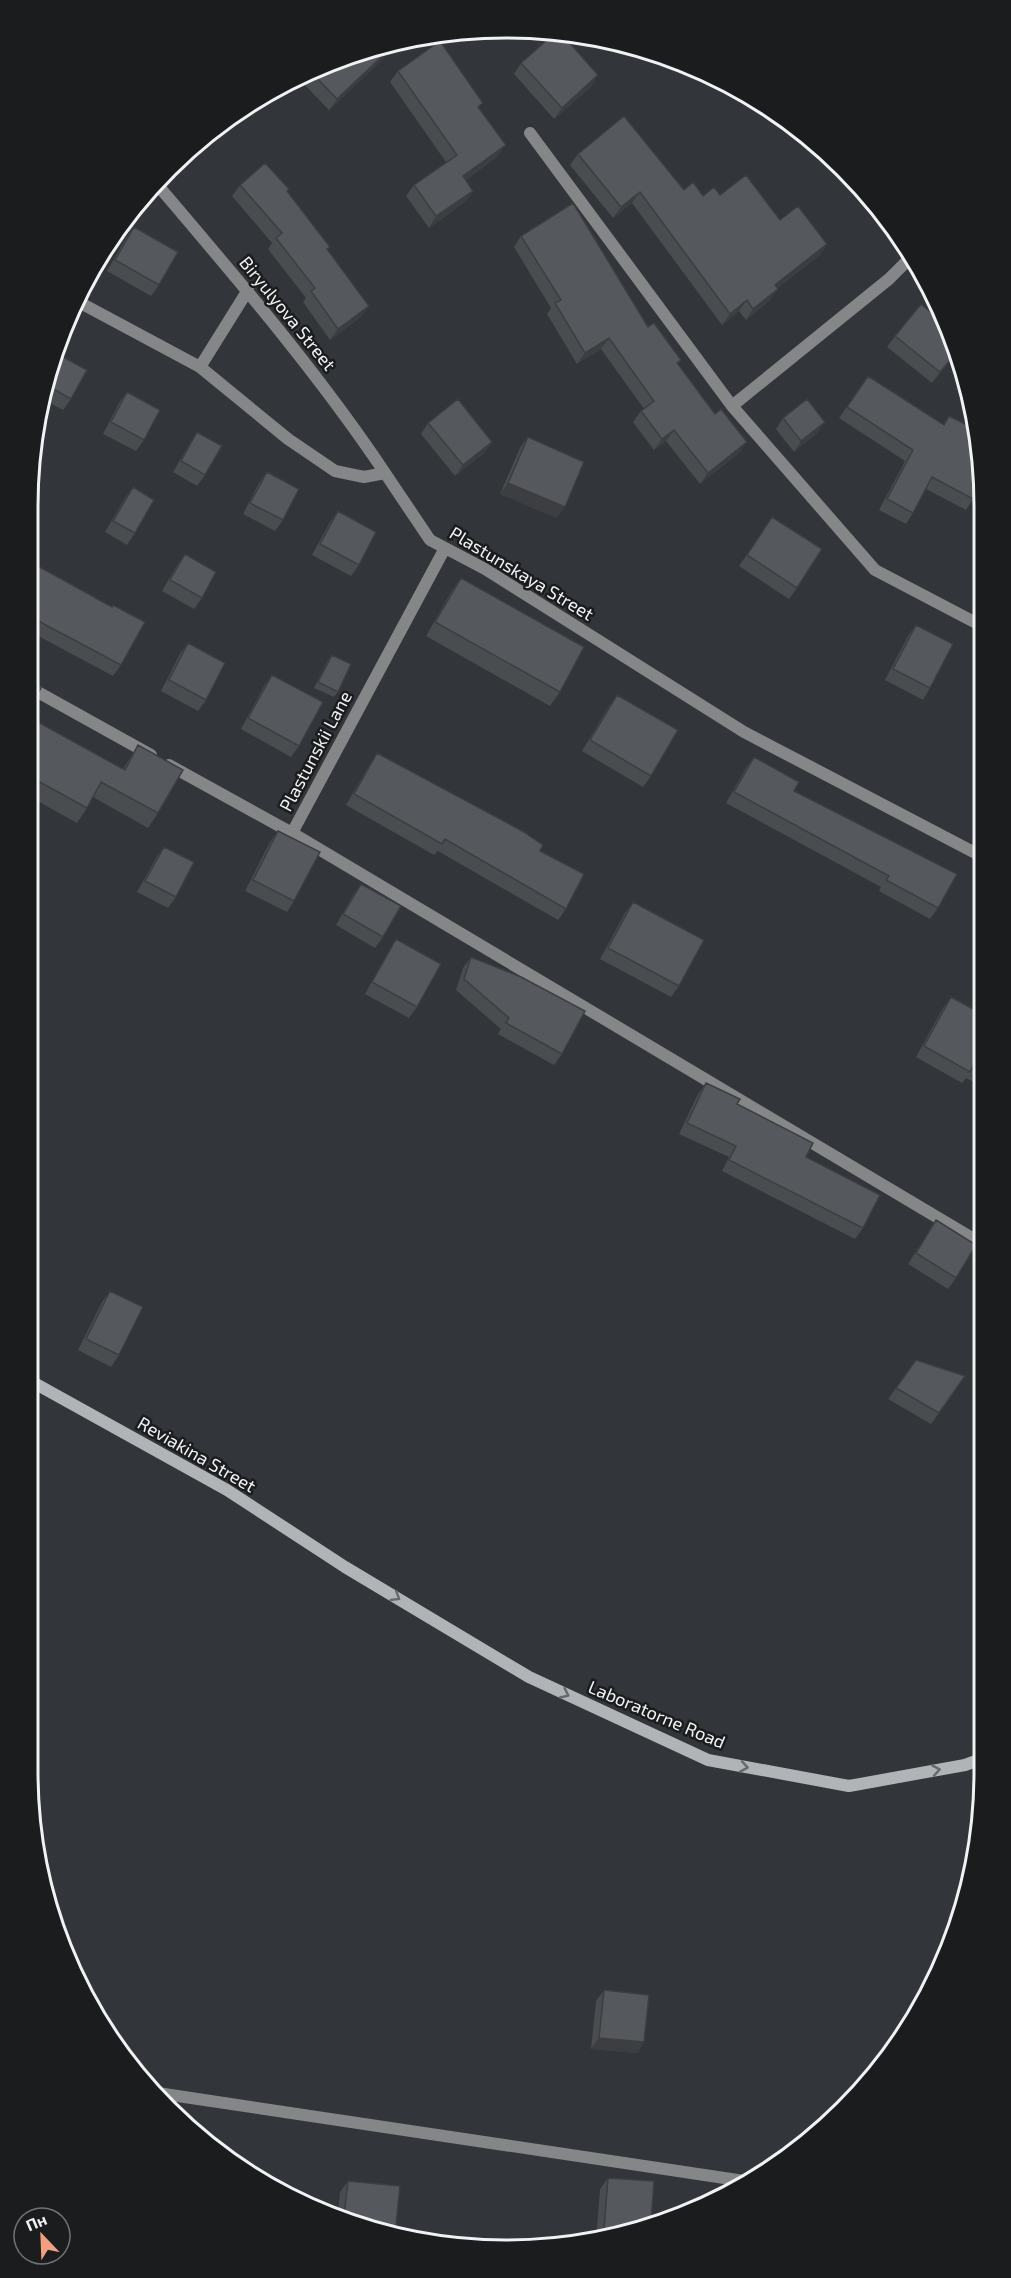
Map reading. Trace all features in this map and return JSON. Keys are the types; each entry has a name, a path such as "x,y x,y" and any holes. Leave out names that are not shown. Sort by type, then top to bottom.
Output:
{"main road":[{"name":"Reviakina Street","path":"38,1385 227,1490 345,1567"},
{"name":"Laboratorne Road","path":"345,1567 529,1677 708,1760 849,1786 974,1762"}],"street":[{"path":"530,133 732,406 875,570 974,622"},
{"name":"Biryulyova Street","path":"161,189 248,290 351,422 385,473"},
{"path":"732,406 889,279 905,263"},
{"path":"200,367 248,290"},
{"path":"83,304 200,367 288,439 335,471 363,477 385,473"},
{"name":"Plastunskaya Street","path":"385,473 430,540 485,568 744,732 974,852"},
{"name":"Plastunskii Lane","path":"38,692 291,833 445,548"},
{"path":"291,833 974,1239"},
{"path":"167,2094 736,2180"}],"building":[{"path":"547,40 569,42 598,75 562,108 521,63"},
{"path":"441,42 483,103 478,107 506,145 463,176 473,191 436,216 414,185 457,155 398,71"},
{"path":"386,52 337,99 316,78"},
{"path":"624,116 684,190 693,182 703,196 714,187 720,195 746,175 780,220 798,206 827,244 775,285 778,289 753,309 747,300 730,314 640,192 621,207 578,154"},
{"path":"265,163 289,189 287,191 330,247 327,249 369,306 338,329 311,291 315,288 276,238 282,233 240,185"},
{"path":"573,203 648,327 654,323 681,360 677,363 715,414 721,409 747,442 708,473 674,430 662,439 641,411 654,401 609,338 585,353 555,303 561,300 521,236"},
{"path":"134,227 178,252 159,285 115,260"},
{"path":"921,304 932,313 950,360 940,372 895,336"},
{"path":"62,356 87,370 71,399 52,388"},
{"path":"868,376 944,425 949,416 966,425 973,499 932,477 913,513 887,499 913,450 847,407"},
{"path":"127,392 160,410 144,440 111,422"},
{"path":"458,399 492,442 463,465 428,423"},
{"path":"807,399 825,422 801,441 783,418"},
{"path":"197,432 222,446 205,475 181,461"},
{"path":"528,437 584,462 565,507 508,483"},
{"path":"267,472 299,489 283,520 250,503"},
{"path":"133,487 154,500 135,533 113,521"},
{"path":"338,511 376,532 359,565 320,544"},
{"path":"772,517 822,549 797,588 747,555"},
{"path":"185,554 216,572 202,598 170,580"},
{"path":"38,566 112,607 113,605 145,622 121,665 38,621"},
{"path":"461,578 584,647 560,692 435,622"},
{"path":"916,625 953,644 930,688 893,669"},
{"path":"188,643 225,663 206,700 169,680"},
{"path":"332,655 351,664 338,692 318,682"},
{"path":"272,675 323,702 299,746 248,718"},
{"path":"617,695 678,730 651,776 590,740"},
{"path":"38,722 125,770 138,745 183,770 158,813 101,782 87,808 38,781"},
{"path":"377,753 524,832 543,845 540,851 584,874 566,909 445,839 442,844 354,794"},
{"path":"754,757 799,782 794,791 957,874 938,908 886,880 889,876 734,792"},
{"path":"278,831 320,852 294,901 253,880"},
{"path":"164,847 194,862 176,897 145,881"},
{"path":"361,884 401,906 383,937 343,914"},
{"path":"633,902 704,940 679,986 608,948"},
{"path":"396,939 441,964 417,1007 372,982"},
{"path":"471,957 521,977 585,1011 562,1054 506,1023 509,1018 464,979"},
{"path":"951,997 974,1010 974,1067 970,1072 924,1046"},
{"path":"706,1083 740,1099 737,1104 813,1143 806,1157 880,1195 863,1228 729,1160 736,1146 687,1123"},
{"path":"936,1220 974,1244 974,1248 956,1278 916,1253"},
{"path":"110,1291 143,1307 119,1355 86,1339"},
{"path":"916,1360 965,1376 939,1413 896,1388"},
{"path":"604,1990 649,1995 644,2042 599,2038"},
{"path":"608,2178 654,2181 651,2217 604,2229"},
{"path":"348,2181 400,2186 396,2228 344,2212"}]}
